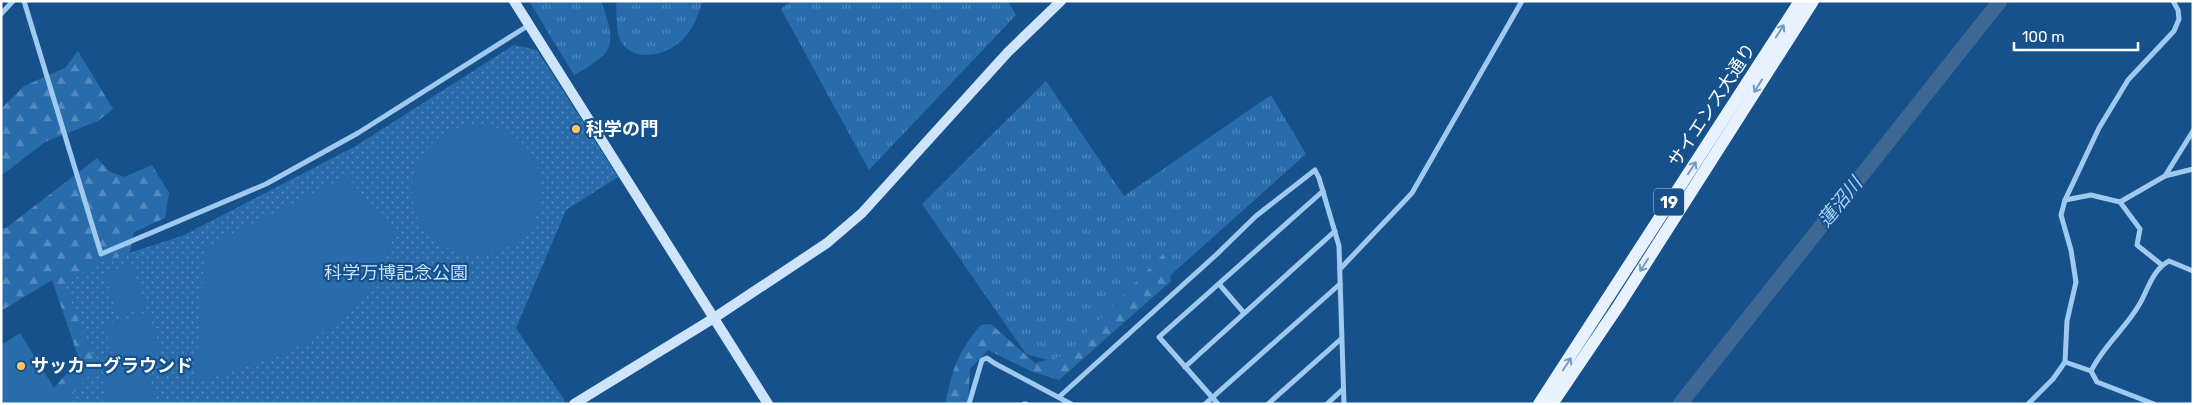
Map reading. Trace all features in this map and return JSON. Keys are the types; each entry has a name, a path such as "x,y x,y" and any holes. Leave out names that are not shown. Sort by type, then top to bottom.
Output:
{"main road":[{"name":"サイエンス大通り","path":"1539,404 1800,1"},
{"name":"サイエンス大通り","path":"1552,404 1619,305 1812,1"}],"street":[{"path":"1,14 13,1"},
{"path":"24,1 101,254 266,184 358,133 529,25"},
{"path":"514,1 768,404"},
{"path":"574,404 714,318 827,244 862,213 1008,52 1061,1"},
{"path":"1340,269 1412,193 1522,1"},
{"path":"2028,404 2053,379 2065,362 2067,321 2076,282 2071,250 2061,215 2065,200 2099,128 2128,80 2174,31 2179,19 2178,10 2173,1"},
{"path":"2165,176 2193,131"},
{"path":"2120,202 2165,176 2193,169"},
{"path":"1059,398 1216,255 1256,216 1315,170 1339,246 1344,404"},
{"path":"1218,404 1159,338 1323,191"},
{"path":"2065,200 2091,195 2120,202 2140,230 2137,245 2162,265"},
{"path":"1185,366 1335,231"},
{"path":"2091,371 2100,354 2139,306 2150,283 2162,265 2169,261 2193,271"},
{"path":"1219,284 1244,313"},
{"path":"1205,404 1340,284"},
{"path":"1268,404 1341,339"},
{"path":"969,404 982,360 987,358 1071,404"},
{"path":"2065,362 2091,371 2097,382 2154,404"},
{"path":"1327,404 1343,389"}],"green space":[{"path":"529,1 601,1 610,38 609,46 605,53 598,60 574,75"},
{"path":"616,1 703,1 692,28 680,42 664,51 645,55 636,54 622,43 617,28"},
{"path":"791,1 1008,1 1016,15 869,170 781,9"},
{"name":"科学万博記念公園","path":"514,45 537,50 618,177 566,210 516,328 565,401 562,404 72,404 69,397 97,369 65,284 98,263 182,236 354,147"},
{"path":"78,51 113,109 98,121 45,142 1,176 1,109 24,86 65,68"},
{"path":"1046,81 1124,196 1271,95 1306,154 1069,366 1026,354 922,204"},
{"path":"477,125 502,130 523,144 537,165 542,190 537,215 523,236 502,250 477,255 452,250 431,236 417,215 412,190 417,165 431,144 452,130"},
{"path":"97,158 110,172 124,177 152,165 169,193 165,218 134,232 128,260 112,404 58,404 54,388 79,359 52,280 1,311 1,228 6,228"},
{"path":"347,176 394,233 382,270 340,323 285,353 195,383 205,248"},
{"path":"1168,249 1171,281 1059,380 1033,372 988,350 970,369 968,404 945,404 961,353 981,325 991,324 1035,363 1065,355"},
{"path":"132,265 145,308 118,316 105,273"},
{"path":"149,312 162,356 117,369 104,325"},
{"name":"サッカーグラウンド","path":"20,333 64,404 1,404 1,345"},
{"path":"145,366 157,404 109,404 102,378"}],"waterway":[{"name":"蓮沼川","path":"1680,404 2000,1"}],"place":[{"name":"科学の門","path":"576,129"},
{"name":"サッカーグラウンド","path":"21,366"}]}
